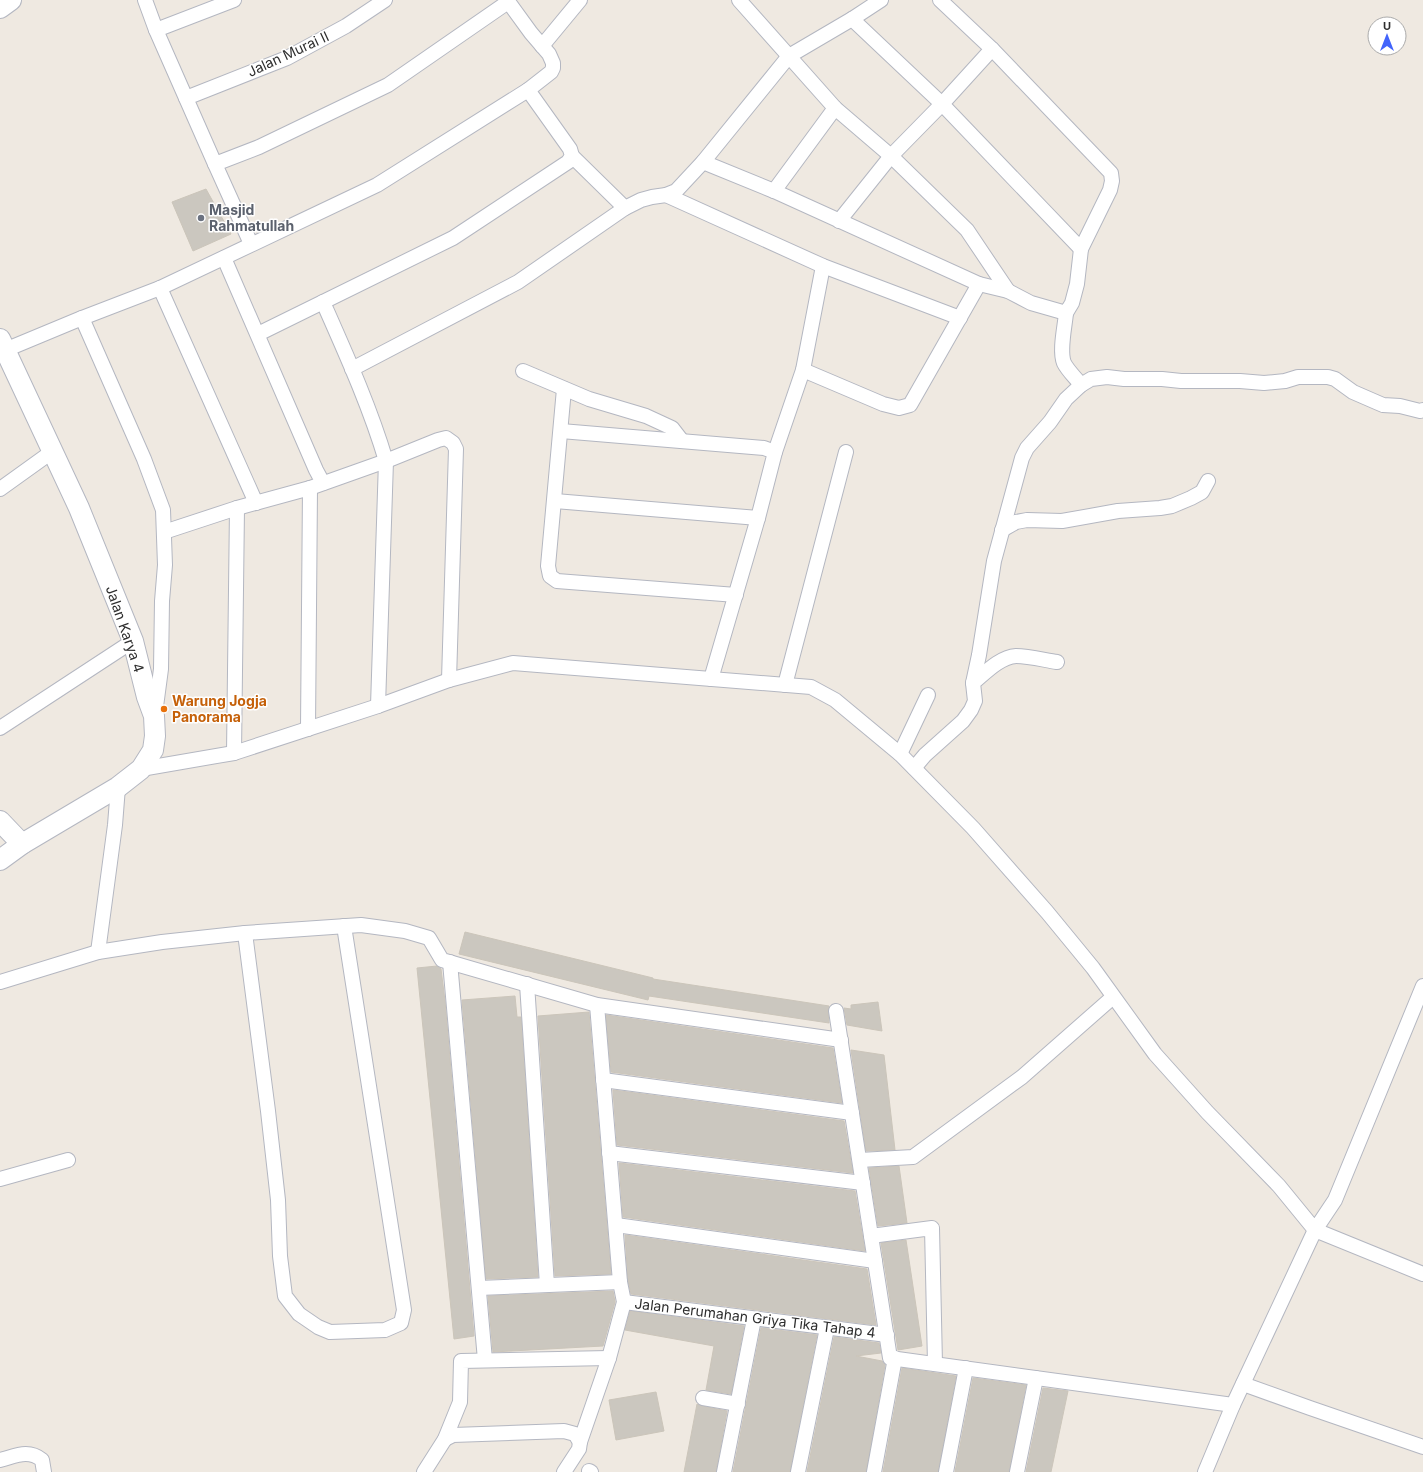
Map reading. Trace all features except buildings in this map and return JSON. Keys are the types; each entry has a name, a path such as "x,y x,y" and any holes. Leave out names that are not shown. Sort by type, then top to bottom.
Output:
{"main road":[{"path":"0,8 11,0"},
{"name":"Jalan Karya 4","path":"0,860 22,844 118,787 141,769 152,750 155,736 154,716 133,641 79,508 2,344"},
{"path":"0,821 22,844"}],"street":[{"path":"145,0 156,30 250,244"},
{"path":"156,30 234,0"},
{"name":"Jalan Murai II","path":"186,98 287,58 346,26 385,0"},
{"path":"542,46 580,0"},
{"path":"739,0 835,108 891,156 966,230 1008,291"},
{"path":"352,369 518,282 626,208 652,196 666,195 676,191 703,162 790,56 881,0"},
{"path":"940,0 992,48 1111,173 1112,181 1110,190 1080,248 1077,284 1072,303 1066,313 1062,343 1064,363 1081,385"},
{"path":"2,344 82,318 160,288 377,185 528,90 551,72 553,63 549,54 507,1 388,85 259,147 215,164"},
{"path":"852,19 942,104 1080,248"},
{"path":"839,221 891,156 942,104 992,48"},
{"path":"528,90 570,149 572,156 626,208"},
{"path":"774,191 835,108"},
{"path":"258,334 454,238 568,162 572,156"},
{"path":"703,162 774,191 979,284 1008,291 1031,303 1066,313"},
{"path":"666,195 823,266 960,318"},
{"path":"224,258 316,470 308,729"},
{"path":"712,678 758,518 775,452 802,370 823,266"},
{"path":"802,370 884,404 899,408 910,405 979,284"},
{"path":"160,288 256,503"},
{"path":"323,302 378,434 386,461 378,706"},
{"path":"82,318 144,459 163,510 165,565 162,601 161,669 154,716"},
{"path":"523,371 589,399 646,416 672,428 682,441"},
{"path":"914,768 925,755 963,721 971,710 975,701 973,683 994,561 1018,470 1027,448 1050,422 1066,399 1081,385 1091,379 1107,377 1124,379 1240,381 1264,383 1298,378 1328,377 1334,378 1353,392 1383,405 1400,406 1420,411 1423,410"},
{"path":"564,389 548,566 550,576 557,581 736,595"},
{"path":"561,431 764,448 775,452"},
{"path":"164,532 237,508 316,485 386,461 446,438 453,443 456,449 449,680"},
{"path":"0,489 53,451"},
{"path":"785,685 846,452"},
{"path":"1002,530 1016,522 1027,520 1062,521 1118,511 1172,506 1202,492 1208,481"},
{"path":"555,501 758,518"},
{"path":"234,753 237,508"},
{"path":"0,728 133,641"},
{"path":"973,683 1003,660 1015,656 1056,662"},
{"path":"141,769 234,753 378,706 449,680 513,663 811,687 835,700 900,754 973,828 1047,912 1093,968 1155,1054 1207,1112 1279,1186 1315,1230 1423,1274"},
{"path":"900,754 928,695"},
{"path":"98,952 115,825 118,787"},
{"path":"0,982 98,952 162,942 361,925 405,931 429,938 442,960 597,1005 841,1040"},
{"path":"245,934 275,1170 280,1227 280,1264 285,1296 299,1314 318,1327 330,1332 385,1330 401,1323 404,1310 344,926"},
{"path":"450,962 485,1360"},
{"path":"527,984 547,1285"},
{"path":"1204,1472 1233,1405 1315,1230 1335,1200 1423,986"},
{"path":"860,1160 913,1157 1022,1077 1113,997"},
{"name":"Jalan Perumahan Griya Tika Tahap 4","path":"564,1472 579,1449 580,1442 609,1358 624,1302 620,1282 597,1005"},
{"name":"Jalan Perumahan Griya Tika Tahap 4","path":"836,1011 890,1358 895,1358"},
{"path":"603,1080 852,1112"},
{"path":"610,1153 863,1183"},
{"path":"0,1179 68,1160"},
{"path":"616,1225 875,1261"},
{"path":"871,1236 932,1228 935,1364"},
{"path":"479,1288 620,1282"},
{"name":"Jalan Perumahan Griya Tika Tahap 4","path":"624,1302 887,1335"},
{"path":"724,1472 754,1319"},
{"path":"798,1472 827,1328"},
{"path":"424,1472 446,1438 460,1402 461,1361 609,1358"},
{"path":"874,1472 895,1358 1233,1405"},
{"path":"946,1472 966,1368"},
{"path":"1017,1472 1036,1378"},
{"path":"1243,1384 1423,1447"},
{"path":"703,1398 738,1404"},
{"path":"446,1438 454,1435 564,1431 575,1434 580,1442"},
{"path":"0,1460 27,1453 35,1454 42,1460 44,1472"}],"place":[{"name":"Masjid Rahmatullah","path":"201,218"},
{"name":"Warung Jogja Panorama","path":"164,709"}]}
